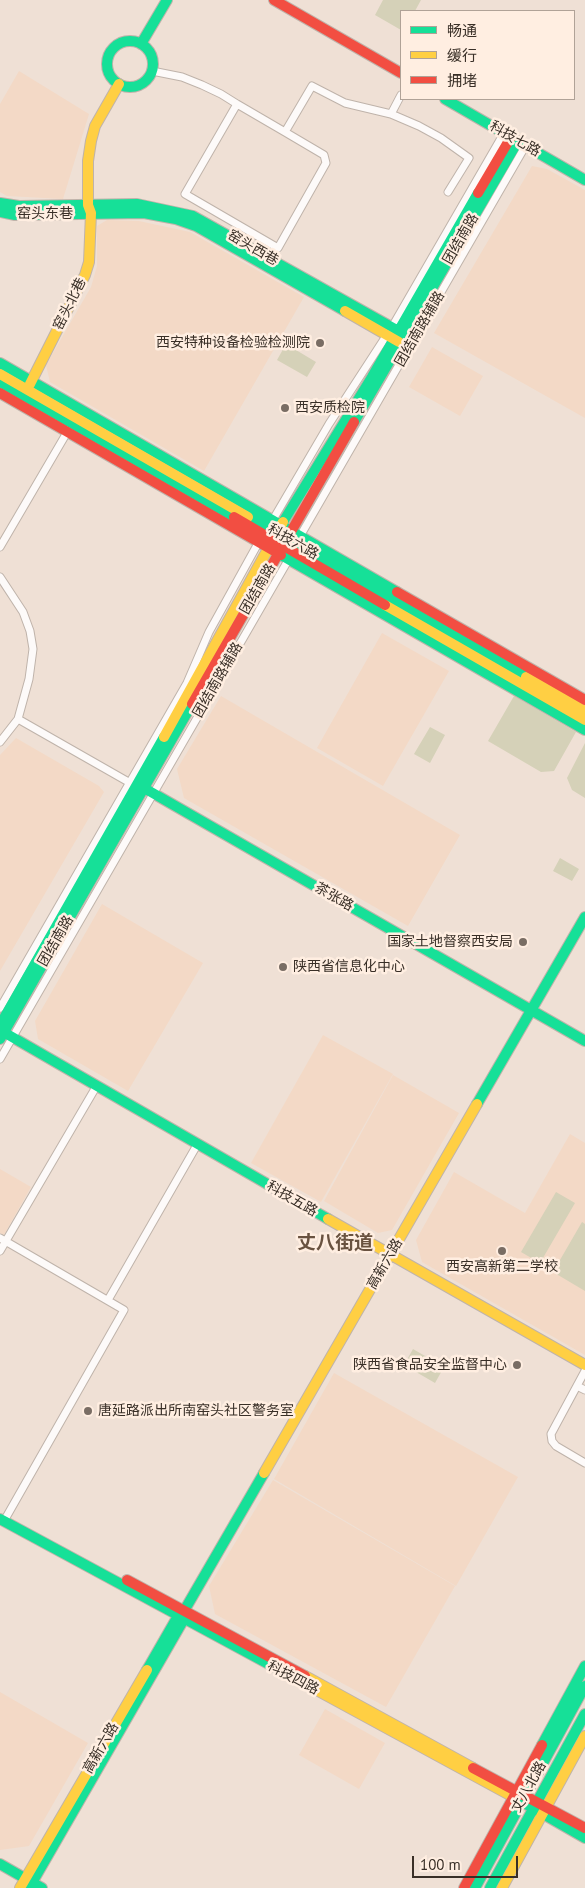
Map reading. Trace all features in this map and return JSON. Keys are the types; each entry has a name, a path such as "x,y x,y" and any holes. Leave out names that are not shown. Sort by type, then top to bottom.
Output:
{"main road":[{"path":"142,44 167,0"},
{"path":"274,0 400,72"},
{"path":"130,41 142,44 149,51 152,58 152,71 148,78 136,86 128,87 119,84 109,74 107,58 110,51 116,45 123,42 130,41"},
{"name":"窑头北巷","path":"28,389 87,268 91,247 88,160 91,141 95,126 119,84"},
{"name":"科技七路","path":"447,100 585,180"},
{"name":"团结南路","path":"3,1033 140,787 226,627 270,534 396,335 515,139"},
{"name":"窑头东巷","path":"0,203 19,206 90,209"},
{"name":"窑头东巷","path":"0,212 16,215 90,209"},
{"name":"窑头西巷","path":"90,209 144,213 176,219 196,226 396,335"},
{"name":"团结南路","path":"140,787 289,545 396,335"},
{"path":"0,363 28,389 289,545 585,730"},
{"name":"科技六路","path":"0,374 28,389 72,424 270,534 585,720"},
{"name":"科技六路","path":"0,382 28,389"},
{"path":"0,392 72,424 270,534"},
{"path":"289,545 585,700"},
{"name":"科技六路","path":"289,545 585,711"},
{"name":"茶张路","path":"140,787 585,1042"},
{"name":"高新六路","path":"20,1888 32,1884 182,1615 585,916"},
{"name":"科技五路","path":"3,1033 585,1365"},
{"name":"科技四路","path":"3,1517 519,1796 585,1838"},
{"path":"464,1888 519,1796 585,1666"},
{"name":"丈八北路","path":"474,1888 519,1796 585,1686"},
{"name":"丈八北路","path":"490,1888 540,1808 585,1714"},
{"path":"502,1888 540,1808 585,1736"},
{"name":"科技四路","path":"540,1808 585,1828"},
{"path":"0,1864 32,1884"}],"street":[{"path":"152,71 182,77 208,88 237,104 324,155 326,163 278,248 185,194 237,104"},
{"path":"285,132 312,86 345,103 391,114 426,130 469,158 448,192"},
{"path":"391,114 400,98"},
{"name":"团结南路辅路","path":"289,545 515,139"},
{"path":"0,547 72,424"},
{"path":"0,577 23,612 30,631 33,649 29,679 18,718 0,742"},
{"path":"0,1008 140,787 18,718"},
{"path":"0,1059 3,1033"},
{"path":"0,1251 3,1240 96,1086"},
{"path":"108,1300 197,1145"},
{"path":"3,1240 124,1310 3,1517"},
{"path":"585,1371 551,1434 552,1441 556,1446 585,1463"},
{"path":"577,1386 585,1390"}],"shaded area":[{"path":"383,0 421,0 416,10 400,10 400,29 375,15"},
{"path":"19,71 89,114 63,199 7,196 0,192 0,104"},
{"path":"532,166 547,169 585,190 585,418 434,333"},
{"path":"107,220 139,221 190,232 304,297 204,471 50,382 46,365 91,287 97,266 97,226"},
{"path":"286,344 316,362 307,377 277,360"},
{"path":"432,347 483,376 460,416 409,387"},
{"path":"382,633 449,671 383,786 317,748"},
{"path":"221,696 460,835 408,926 184,798 177,769"},
{"path":"514,696 576,732 554,771 541,772 488,741"},
{"path":"430,727 445,735 430,763 414,754"},
{"path":"16,738 99,786 104,792 0,971 0,755"},
{"path":"585,743 585,798 572,790 567,778"},
{"path":"560,858 579,869 572,881 553,871"},
{"path":"102,904 203,963 128,1091 38,1039 35,1021"},
{"path":"323,1035 393,1074 321,1202 251,1163"},
{"path":"393,1075 459,1113 392,1230 378,1233 324,1201"},
{"name":"西安高新第二学校","path":"570,1134 585,1143 585,1355 422,1262 416,1240 454,1172 525,1213"},
{"path":"0,1169 31,1187 4,1235 0,1233"},
{"path":"556,1192 575,1203 540,1263 521,1252"},
{"path":"582,1222 585,1224 585,1291 553,1272"},
{"path":"413,1349 444,1367 435,1383 404,1365"},
{"path":"334,1373 518,1477 456,1586 274,1479"},
{"path":"273,1480 455,1586 386,1707 215,1614 209,1586"},
{"path":"0,1692 88,1743 29,1846 0,1850"},
{"path":"325,1709 385,1743 359,1789 299,1755"}],"traffic: fast":[{"path":"141,44 167,0"},
{"path":"126,41 134,41 143,45 149,51 153,64 149,77 143,83 134,87 126,87 117,83 111,77 107,68 107,60 111,51 117,45 126,41"},
{"path":"447,100 585,180"},
{"path":"354,422 518,141"},
{"path":"283,522 372,377 478,193"},
{"path":"0,203 19,206 137,204 193,216 404,334"},
{"path":"0,212 15,215 144,213 176,219 196,226 345,311"},
{"path":"0,363 397,592"},
{"path":"0,382 234,517"},
{"path":"248,517 526,677"},
{"path":"281,555 585,730"},
{"path":"0,1039 192,704"},
{"path":"0,1025 164,737"},
{"path":"139,787 144,788 585,1041"},
{"path":"477,1104 585,917"},
{"path":"0,1030 328,1219"},
{"path":"147,1670 178,1616 184,1611 264,1473"},
{"path":"0,1519 278,1669"},
{"path":"29,1888 184,1619 184,1614"},
{"path":"542,1745 585,1666"},
{"path":"475,1888 585,1686"},
{"path":"490,1888 585,1714"},
{"path":"510,1795 585,1838"},
{"path":"0,1864 42,1888"}],"traffic: slow":[{"path":"29,386 85,275 89,262 91,213 88,205 88,161 91,141 95,126 119,84"},
{"path":"345,311 399,342"},
{"path":"0,374 248,517"},
{"path":"164,737 283,522"},
{"path":"385,605 585,720"},
{"path":"526,677 585,711"},
{"path":"264,1473 477,1104"},
{"path":"328,1219 585,1365"},
{"path":"278,1669 510,1795"},
{"path":"20,1888 147,1670"},
{"path":"305,1676 473,1768"},
{"path":"502,1888 585,1736"}],"traffic: jam":[{"path":"274,0 400,72"},
{"path":"478,193 511,137"},
{"path":"0,393 281,555"},
{"path":"192,704 354,422"},
{"path":"234,517 385,605"},
{"path":"397,592 585,700"},
{"path":"127,1580 305,1676"},
{"path":"464,1888 542,1745"},
{"path":"473,1768 585,1828"}],"place":[{"name":"西安特种设备检验检测院","path":"320,343"},
{"name":"西安质检院","path":"285,408"},
{"name":"国家土地督察西安局","path":"523,942"},
{"name":"陕西省信息化中心","path":"283,967"},
{"name":"西安高新第二学校","path":"502,1251"},
{"name":"陕西省食品安全监督中心","path":"517,1365"},
{"name":"唐延路派出所南窑头社区警务室","path":"88,1411"}],"district":[{"name":"丈八街道","path":"335,1244"}]}
